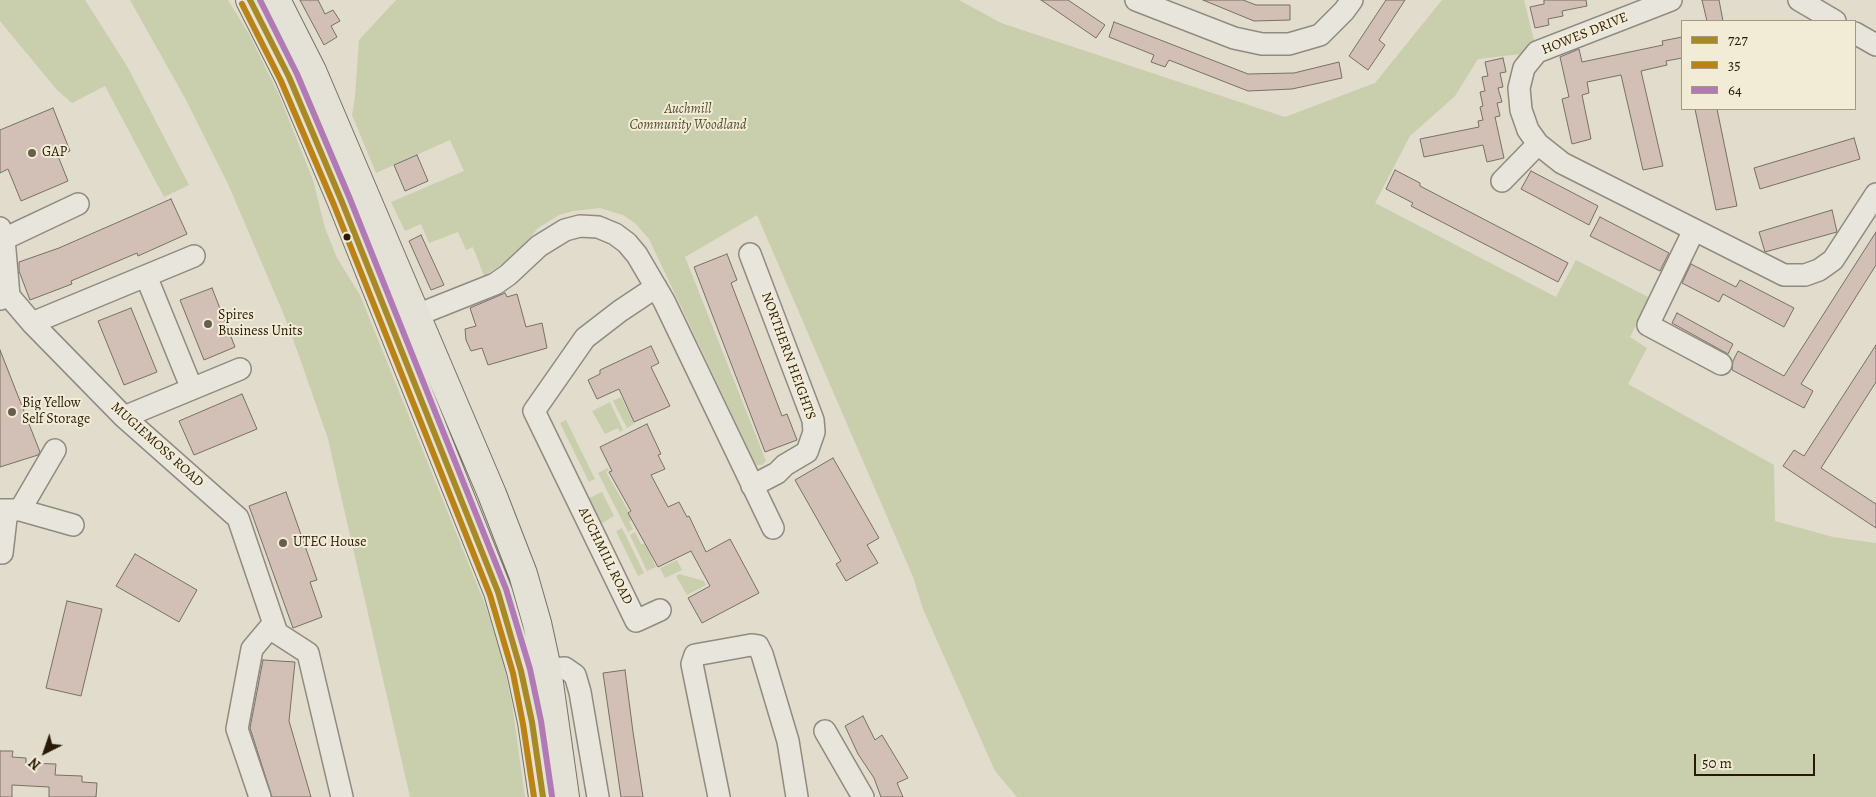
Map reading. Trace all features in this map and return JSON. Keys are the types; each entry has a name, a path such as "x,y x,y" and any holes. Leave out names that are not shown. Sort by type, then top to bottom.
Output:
{"main road":[{"path":"250,0 289,76 498,592 534,670 565,797"},
{"path":"276,0 312,71 512,544 529,594 534,670 532,722 543,797"}],"street":[{"path":"1136,0 1234,38 1262,44 1290,44 1320,35 1344,11 1352,0"},
{"name":"HOWES DRIVE","path":"1671,0 1536,52 1524,68 1519,88 1521,110 1528,130 1538,144 1562,163 1784,275 1805,275 1819,270 1833,260 1874,203"},
{"path":"1799,0 1833,20"},
{"path":"1856,34 1876,45"},
{"path":"1502,181 1538,144"},
{"path":"4,298 2,233 78,204"},
{"path":"390,325 495,284 551,237 580,226 598,227 627,243 656,287 773,528"},
{"path":"1694,230 1648,325 1721,364"},
{"name":"NORTHERN HEIGHTS","path":"750,254 813,420 814,432 811,446 807,452 785,465 777,473 752,486"},
{"path":"32,323 194,256"},
{"path":"146,276 192,389"},
{"name":"AUCHMILL ROAD","path":"656,287 620,311 586,338 534,411 639,627 660,610"},
{"name":"MUGIEMOSS ROAD","path":"4,298 32,323 124,417 238,518 272,624"},
{"path":"124,417 240,369"},
{"path":"2,553 9,510 55,450"},
{"path":"9,510 73,525"},
{"path":"260,797 236,729 252,650 272,624 277,633 308,654 342,797"},
{"path":"719,797 692,664 696,654 751,645 758,646 762,654 784,725 797,797"},
{"path":"534,670 568,669 577,680 598,797"},
{"path":"826,731 864,797"}],"green space":[{"path":"0,0 85,0 127,66 189,185 164,197 105,86 72,103 57,90 0,21"},
{"path":"130,0 228,0 249,34 279,95 313,180 325,228 337,258 360,295 486,607 502,657 512,704 525,797 410,797 328,439 298,353 284,315 228,184 185,98"},
{"name":"Auchmill Community Woodland","path":"396,0 959,0 1001,23 1285,117 1375,83 1442,0 1524,0 1537,52 1478,59 1455,96 1410,136 1375,203 1556,297 1576,260 1650,298 1630,337 1647,348 1628,384 1774,465 1775,521 1833,537 1876,543 1876,797 1017,797 995,771 923,609 913,577 757,215 685,257 766,461 762,465 756,465 649,239 635,223 623,215 600,208 573,211 559,215 538,228 516,255 484,276 473,247 466,250 458,232 429,243 421,224 405,231 391,202 464,171 450,140 376,173 352,115 359,40"},
{"path":"621,397 634,424 627,428 613,401"},
{"path":"610,402 623,430 620,432 618,428 605,434 592,411"},
{"path":"566,420 595,479 589,482 560,423"},
{"path":"608,468 609,470 606,472 633,519 629,522 633,529 628,532 598,473"},
{"path":"602,492 614,516 600,524 587,499"},
{"path":"622,528 644,573 638,576 616,531"},
{"path":"635,532 641,544 645,544 656,567 647,571 630,535"},
{"path":"677,560 682,570 665,578 660,568"},
{"path":"679,574 704,581 706,585 687,595 676,576"}],"building":[{"path":"300,0 318,0 325,14 333,10 340,21 331,26 337,37 324,45"},
{"path":"1041,0 1068,0 1105,25 1096,38"},
{"path":"1203,0 1243,0 1256,5 1290,5 1290,20 1254,21"},
{"path":"1386,0 1405,0 1379,40 1385,45 1368,70 1349,56"},
{"path":"1544,0 1586,0 1587,6 1562,11 1563,16 1548,19 1549,25 1535,28 1530,7 1544,4"},
{"path":"1702,0 1719,0 1723,20 1707,20"},
{"path":"1114,22 1248,74 1294,73 1339,62 1342,78 1292,89 1248,91 1169,60 1165,67 1151,62 1154,55 1109,37"},
{"path":"1681,37 1681,58 1666,61 1667,65 1641,71 1663,166 1643,170 1621,75 1587,82 1589,93 1582,95 1591,139 1572,144 1562,99 1569,97 1560,57 1579,49 1582,62 1663,45 1662,41"},
{"path":"1503,58 1506,72 1500,73 1503,87 1498,88 1502,102 1497,103 1500,116 1495,117 1504,158 1487,162 1483,145 1424,157 1420,139 1479,127 1478,121 1483,120 1480,107 1483,106 1480,92 1485,91 1482,77 1488,76 1485,62"},
{"name":"GAP","path":"53,108 70,151 58,156 68,181 21,201 8,169 0,173 0,130"},
{"path":"1695,110 1717,110 1737,206 1716,210"},
{"path":"1854,138 1860,159 1760,189 1754,168"},
{"path":"417,155 428,181 405,191 394,165"},
{"path":"1395,170 1420,183 1420,186 1568,263 1558,282 1411,206 1413,203 1386,189"},
{"path":"1531,171 1598,206 1589,225 1521,189"},
{"path":"171,199 187,234 138,256 137,253 71,281 72,284 30,300 19,271 19,262 59,248"},
{"path":"1832,210 1837,232 1765,252 1759,232"},
{"path":"1600,217 1669,253 1660,271 1590,236"},
{"path":"1876,232 1876,265 1801,384 1813,391 1804,408 1732,370 1733,361 1738,351 1784,376"},
{"path":"421,235 444,285 431,290 409,241"},
{"path":"727,254 737,280 731,283 782,416 787,414 797,440 765,452 694,267"},
{"path":"1691,264 1736,287 1740,280 1794,308 1784,327 1723,294 1719,302 1682,283"},
{"name":"Spires Business Units","path":"212,288 235,347 204,360 180,300"},
{"path":"505,293 507,297 517,294 526,327 542,323 547,348 488,365 482,348 471,351 466,340 465,329 476,326 470,308"},
{"path":"131,308 157,372 124,385 98,321"},
{"path":"1677,313 1733,344 1728,354 1672,323"},
{"path":"1876,345 1876,382 1821,468 1876,504 1876,528 1783,466 1794,450 1804,456"},
{"path":"651,346 659,363 651,367 670,406 634,422 619,389 597,399 588,380 600,374 600,370"},
{"name":"Big Yellow Self Storage","path":"0,350 40,452 38,455 0,467"},
{"path":"242,394 257,429 194,455 179,421"},
{"path":"647,424 661,454 658,455 665,469 651,475 668,507 679,502 687,517 689,516 706,552 730,539 759,593 702,623 688,598 710,586 691,551 658,567 628,513 631,511 609,472 612,471 600,447"},
{"path":"833,458 879,538 867,545 878,563 846,581 836,564 841,561 795,480"},
{"name":"UTEC House","path":"286,492 317,580 310,582 322,617 293,628 249,506"},
{"path":"135,554 197,590 179,622 116,586"},
{"path":"67,601 102,609 81,696 46,688"},
{"path":"263,660 295,662 289,721 311,797 272,797 250,728"},
{"path":"625,670 643,797 621,797 603,673"},
{"path":"863,716 875,740 882,735 908,778 897,783 903,797 881,797 874,778 858,754 845,726"},
{"path":"0,751 13,751 12,757 26,758 26,763 56,764 55,775 82,776 82,782 97,783 96,797 49,797 49,787 12,785 12,797 0,797"}],"transit line":[{"name":"727","path":"250,0 289,77 342,202 498,592 521,671 532,722 543,797"},
{"name":"64","path":"260,0 297,74 350,199 506,589 530,669 541,721 552,796"},
{"name":"35","path":"242,4 281,81 334,205 490,595 513,673 534,797"}],"place":[{"name":"GAP","path":"32,153"},
{"name":"Spires Business Units","path":"208,324"},
{"name":"Big Yellow Self Storage","path":"12,412"},
{"name":"UTEC House","path":"283,543"}]}
